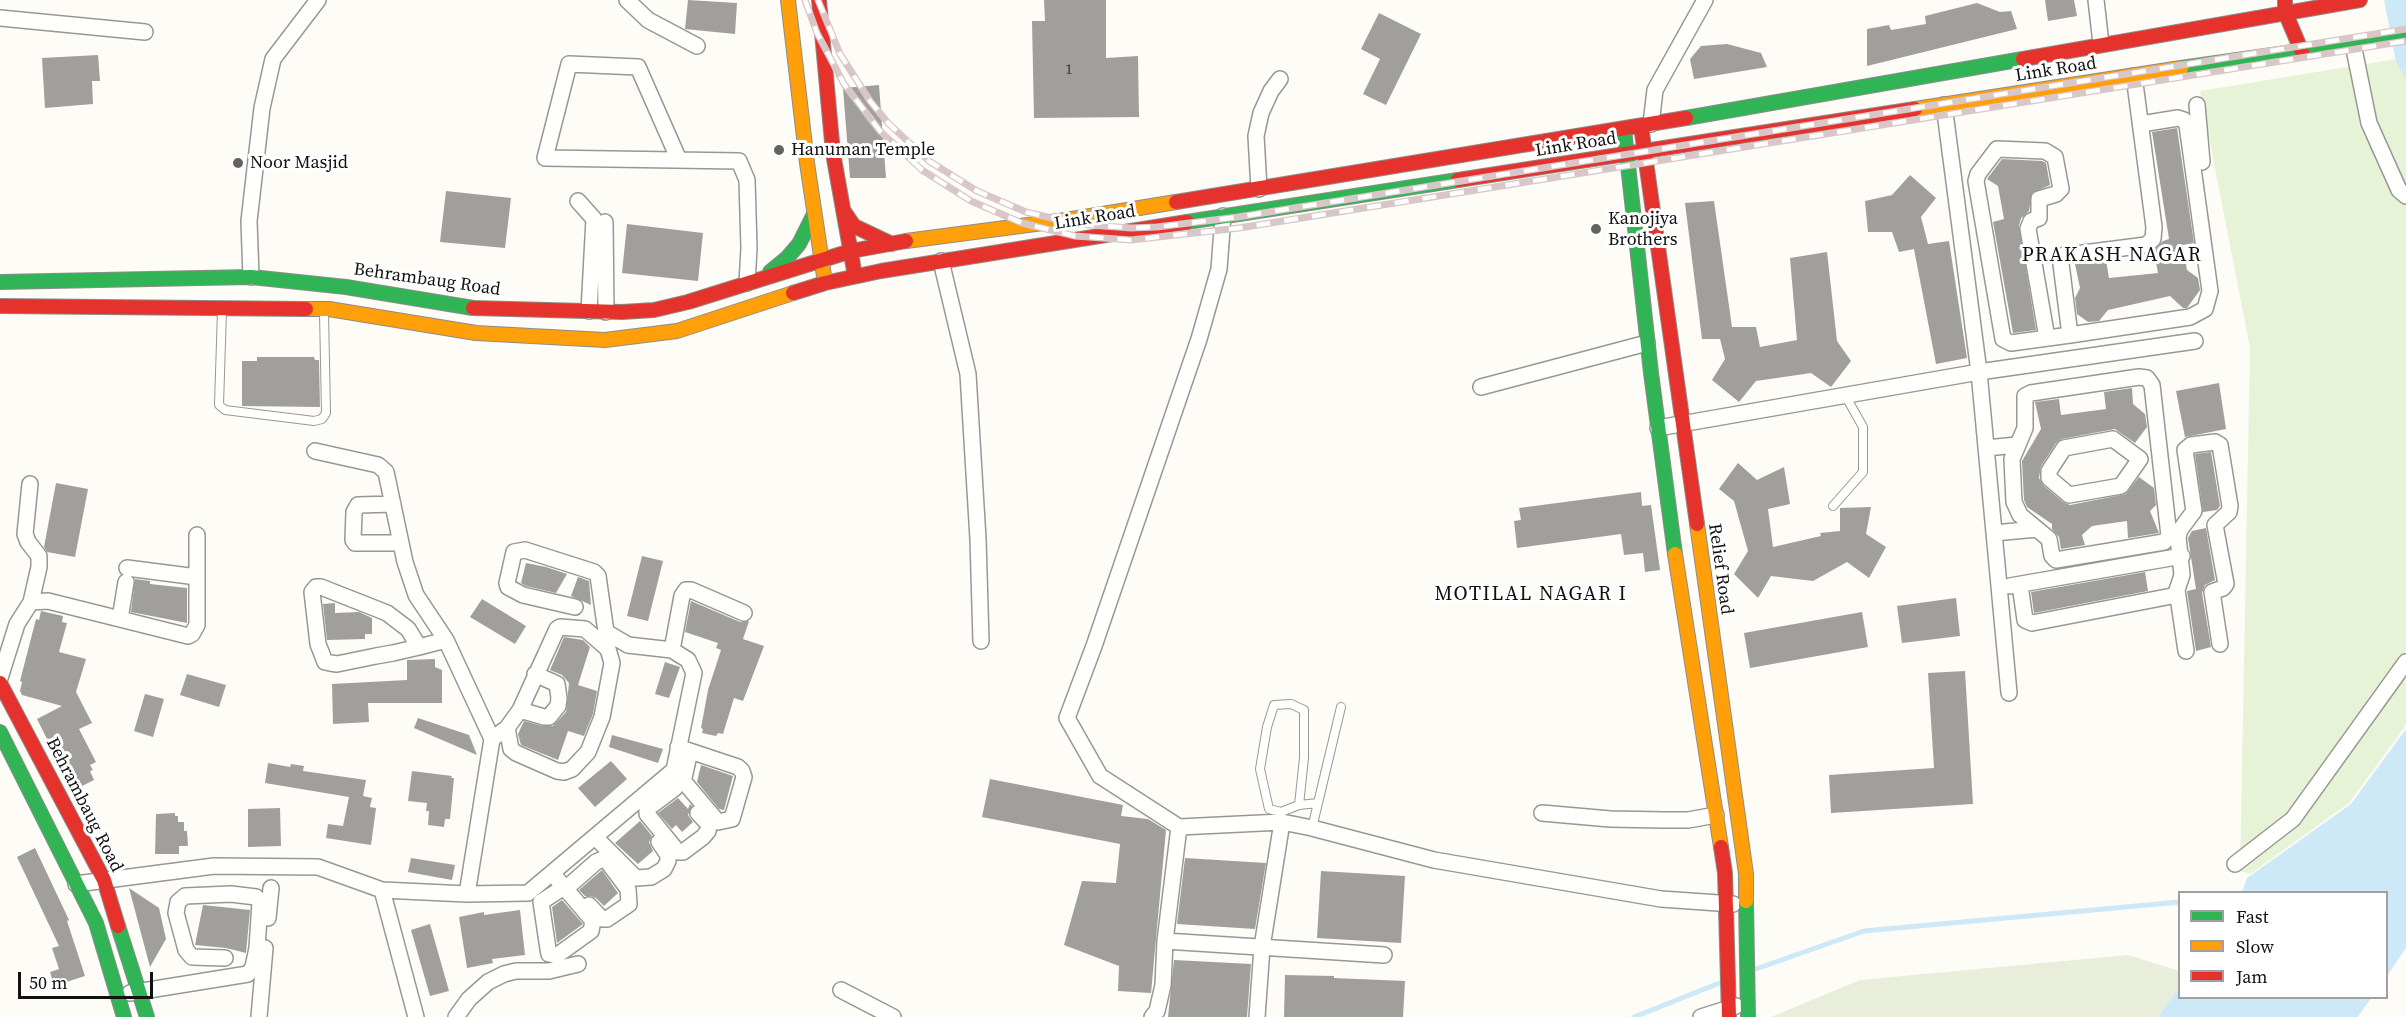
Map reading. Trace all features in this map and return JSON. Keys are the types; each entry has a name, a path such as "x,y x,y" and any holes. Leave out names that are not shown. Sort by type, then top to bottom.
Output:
{"main road":[{"path":"0,306 324,309 476,333 605,340 677,331 825,284 814,214 788,0"},
{"path":"819,0 833,153 855,276"},
{"name":"Link Road","path":"876,247 940,235 1066,220 1624,129 2101,44 2285,6 2309,14 2360,0"},
{"path":"2285,6 2302,52"},
{"path":"2302,52 2309,14"},
{"name":"Link Road","path":"825,284 855,276 941,261 1223,216 2275,53 2302,52 2406,36"},
{"name":"Relief Road","path":"1646,125 1645,152 1746,874 1747,1004"},
{"path":"1624,129 1633,228 1658,428 1725,873 1729,1007"},
{"path":"843,210 854,226 892,244"},
{"path":"764,277 787,258 799,244 814,214"},
{"name":"Behrambaug Road","path":"0,282 251,277 346,287 478,309 606,312 654,310 688,302 821,259 876,247"},
{"name":"Behrambaug Road","path":"0,683 104,880 147,1017"},
{"path":"0,732 96,923 124,1017"}],"street":[{"path":"251,277 249,221 262,108 273,59 318,0"},
{"path":"627,0 648,20 698,46"},
{"path":"1646,125 1655,90 1705,0"},
{"path":"2096,0 2101,44"},
{"path":"0,18 145,32"},
{"path":"2353,44 2370,123 2399,190 2406,196"},
{"path":"679,160 638,67 569,64 545,158 739,161 747,180 749,248 747,282"},
{"path":"2034,259 2146,245 2153,239 2154,227 2134,76"},
{"path":"1259,189 1256,135 1261,113 1271,91 1280,79"},
{"path":"1944,105 1978,372 2009,693"},
{"path":"2197,105 2203,181"},
{"path":"2047,338 2029,224 2039,218 2040,199 2056,194 2061,189 2055,157 2045,151 1997,149 1978,174 1976,182 2003,339 2011,344 2190,317 2205,309 2210,291 2187,125 2184,120 2178,118 2141,124"},
{"path":"578,201 594,219 589,311"},
{"path":"1223,216 1219,269 1199,339 1094,646 1066,718 1100,776 1179,826 1282,822 1434,860 1661,899 1746,905"},
{"path":"605,222 606,312"},
{"path":"2060,256 2070,335"},
{"path":"941,261 968,374 978,539 981,641"},
{"path":"1658,428 1978,372 2195,341"},
{"path":"1482,387 1647,343"},
{"path":"2143,377 2151,381 2152,385 2161,456 2170,532 2168,539 2164,542 2056,560 2052,556 2049,539 2020,515 2014,502 2012,459 2025,428 2024,400 2027,395 2143,377"},
{"path":"2140,459 2124,484 2118,488 2069,495 2049,478 2049,471 2061,452 2069,446 2113,439 2140,459 2161,456"},
{"path":"2186,651 2177,595 2182,581 2182,556 2178,537 2180,530 2194,511 2185,453 2187,447 2215,442 2220,446 2230,506 2226,516 2215,525 2225,586 2212,592 2220,644"},
{"path":"1986,448 2018,445"},
{"path":"315,451 378,465 386,472 400,543 416,595 446,640 492,739 467,894"},
{"path":"0,678 16,624 20,615 31,603 39,567 39,556 25,534 30,484"},
{"path":"393,504 358,505 354,512 353,540 355,543 400,543"},
{"path":"2187,522 2226,516"},
{"path":"1994,533 2037,529"},
{"path":"31,603 48,601 188,636 192,634 197,625 197,535"},
{"path":"76,884 214,866 318,867 382,890 467,894 528,893 631,806 674,779 684,749 694,673 688,660 672,650 628,645 606,632 598,576 594,572 525,550 514,552 508,587 523,595 575,607"},
{"path":"1999,588 2182,556"},
{"path":"120,619 127,575 197,577"},
{"path":"2020,585 2025,620 2032,623 2177,595"},
{"path":"418,647 408,629 387,613 321,587 316,587 312,592 318,644 326,662 338,664 418,647 446,640"},
{"path":"672,650 682,596 686,591 692,590 744,613"},
{"path":"492,739 507,728 520,710 555,632 560,627 585,629 608,649 612,663 602,717 588,752 572,769 564,772 557,771 516,753 511,749 507,728"},
{"path":"2235,864 2293,819 2406,662"},
{"path":"520,710 549,717 558,706 557,684 535,674"},
{"path":"674,779 718,822 732,819 744,777 742,771 738,767 684,749"},
{"path":"595,837 636,878 651,877 664,869 668,855 631,806"},
{"path":"1542,813 1610,819 1664,820 1688,820 1716,815"},
{"path":"1257,1017 1262,947 1282,822"},
{"path":"1152,1017 1157,1011 1163,985 1165,941 1179,826"},
{"path":"555,871 568,886"},
{"path":"260,1017 270,888"},
{"path":"382,890 416,1017"},
{"path":"117,995 248,974 253,968 257,948 260,902 256,897 231,894 184,897 178,902 176,913 186,950 192,957 225,958"},
{"path":"1165,941 1384,955"},
{"path":"456,1017 469,999 488,982 504,974 516,971 549,971 578,964"},
{"path":"841,990 893,1017"},
{"path":"1701,1017 1729,1007 1747,1004"}],"lane":[{"path":"222,308 219,405 225,410 314,421 322,419 326,413 324,309"},
{"path":"1833,506 1863,472 1863,427 1845,396"},
{"path":"1299,805 1304,758 1304,710 1291,704 1274,705 1267,727 1260,769 1269,809 1281,812 1299,805 1318,803"},
{"path":"1312,828 1341,707"}],"green space":[{"path":"2396,59 2406,79 2406,725 2349,803 2250,874 2240,871 2250,348 2200,91"},
{"path":"2128,955 2178,971 2178,988 2158,1017 1771,1017 1860,980"}],"water":[{"path":"2384,0 2406,0 2406,79 2396,62"},
{"path":"2406,729 2406,948 2388,975 2388,891 2242,891 2247,878 2351,804"},
{"path":"2178,988 2178,999 2370,999 2358,1017 2158,1017"}],"building":[{"path":"688,0 737,3 735,34 685,29"},
{"path":"1044,0 1106,0 1106,58 1138,56 1139,117 1034,118 1032,21 1045,21"},
{"path":"2045,0 2074,0 2077,16 2048,21"},
{"path":"1977,3 2000,12 2011,11 2017,29 1867,66 1867,29 1889,25 1891,30 1926,24 1925,16"},
{"path":"1379,13 1421,34 1386,105 1363,94 1380,59 1361,49"},
{"path":"1727,44 1761,53 1767,67 1694,79 1690,59 1701,46"},
{"path":"98,55 100,81 92,81 93,104 45,108 42,58"},
{"path":"879,85 886,178 850,178 843,88"},
{"path":"2177,128 2194,243 2183,245 2187,270 2198,278 2200,290 2187,308 2183,308 2170,296 2108,310 2099,321 2088,322 2077,314 2075,298 2080,288 2075,264 2106,260 2109,278 2158,273 2154,251 2163,241 2169,239 2152,132"},
{"path":"2002,159 2046,163 2050,185 2032,193 2029,211 2021,218 2019,226 2036,330 2013,333 1993,222 2004,219 1998,186 1987,179"},
{"path":"1910,175 1936,198 1921,217 1928,244 1949,241 1967,358 1936,364 1914,249 1899,252 1892,232 1868,232 1865,201 1892,195"},
{"path":"446,191 511,198 505,248 440,242"},
{"path":"1714,201 1732,327 1756,327 1760,347 1797,340 1790,258 1827,252 1837,341 1851,361 1831,387 1811,373 1756,381 1739,402 1712,380 1725,359 1720,339 1702,339 1685,203"},
{"path":"627,224 703,233 698,281 622,273"},
{"path":"257,357 314,357 315,360 319,360 320,407 242,406 242,361 257,361"},
{"path":"2219,383 2226,429 2185,437 2176,391"},
{"path":"2132,388 2133,404 2145,414 2147,427 2135,443 2115,429 2062,439 2056,443 2041,466 2039,478 2043,485 2070,505 2126,494 2139,477 2154,488 2156,505 2150,511 2159,533 2128,538 2127,521 2092,526 2082,535 2085,545 2061,549 2059,537 2052,529 2052,524 2027,507 2024,500 2022,461 2041,429 2035,402 2059,399 2061,415 2106,409 2104,392"},
{"path":"2211,452 2220,506 2217,510 2203,512 2195,454"},
{"path":"1738,463 1757,480 1784,467 1790,504 1768,509 1773,547 1821,536 1820,533 1840,531 1840,508 1871,507 1866,534 1886,547 1869,578 1847,562 1813,581 1771,576 1758,598 1734,574 1748,551 1734,501 1719,489"},
{"path":"56,483 88,489 75,557 47,552 44,547"},
{"path":"1641,492 1642,506 1651,505 1660,570 1645,572 1643,553 1624,555 1621,534 1517,548 1514,521 1521,520 1519,508"},
{"path":"2206,528 2215,580 2205,585 2202,593 2211,647 2196,651 2187,591 2196,589 2188,538 2192,531"},
{"path":"642,556 663,561 648,621 627,616"},
{"path":"526,563 567,574 556,593 526,586 521,583"},
{"path":"2145,572 2148,591 2034,613 2031,592"},
{"path":"578,577 589,581 591,605 571,596"},
{"path":"135,579 150,581 150,584 187,588 187,623 131,612"},
{"path":"1956,598 1960,636 1902,643 1897,606"},
{"path":"482,599 526,626 515,644 470,617"},
{"path":"691,601 740,622 749,621 743,639 764,646 743,701 734,698 723,734 718,733 716,736 702,733 701,728 708,690 721,650 716,648 718,643 685,632"},
{"path":"335,603 335,613 359,612 372,618 372,634 365,634 365,639 327,640 323,604"},
{"path":"41,611 63,616 62,622 67,623 59,652 86,659 76,692 92,723 79,729 96,762 90,765 94,780 77,788 53,743 50,745 37,719 62,706 22,695 20,691 22,682 20,681 36,619 39,620"},
{"path":"1862,612 1868,647 1750,668 1744,633"},
{"path":"564,637 583,640 590,647 578,685 597,691 593,714 584,736 568,731 558,760 521,745 518,734 524,721 542,726 553,726 566,712 569,683 562,675 550,670"},
{"path":"435,659 435,667 442,670 442,703 368,703 369,722 333,724 332,684 407,680 407,660"},
{"path":"665,662 680,667 669,698 655,694"},
{"path":"1965,671 1973,804 1831,813 1829,775 1934,768 1928,673"},
{"path":"187,674 226,685 219,707 180,695"},
{"path":"145,694 164,699 153,737 134,731"},
{"path":"418,718 469,735 477,755 414,728"},
{"path":"612,735 663,749 658,763 609,747"},
{"path":"611,761 627,779 595,807 578,788"},
{"path":"268,763 290,767 291,764 304,766 303,771 366,780 363,796 372,798 370,807 376,808 371,845 326,838 328,824 343,826 349,797 265,783"},
{"path":"701,765 733,776 724,810 719,809 697,782"},
{"path":"412,771 454,778 450,819 445,819 444,827 428,825 427,803 408,801"},
{"path":"990,779 1123,805 1121,816 1148,819 1166,830 1151,993 1118,991 1119,966 1064,945 1082,881 1116,883 1120,844 982,817"},
{"path":"678,798 688,809 690,804 692,806 688,815 693,822 682,832 676,825 672,829 658,813"},
{"path":"280,808 281,846 248,847 248,809"},
{"path":"175,813 175,816 178,816 178,822 184,822 188,846 179,846 179,854 155,854 156,814"},
{"path":"640,821 652,836 649,842 653,851 638,864 615,843"},
{"path":"35,848 69,920 67,921 85,976 54,986 50,972 59,969 52,948 59,946 17,857"},
{"path":"411,858 455,865 452,880 408,872"},
{"path":"1185,858 1266,863 1255,929 1177,924"},
{"path":"602,870 618,893 604,906 596,898 585,896 579,890"},
{"path":"1321,871 1405,876 1401,943 1317,938"},
{"path":"129,888 159,908 166,939 150,967"},
{"path":"562,900 583,924 557,943 552,907"},
{"path":"203,905 250,910 246,953 226,948 195,945"},
{"path":"520,910 525,955 492,959 493,963 467,968 459,917 484,912 484,915"},
{"path":"430,924 449,991 430,996 411,930"},
{"path":"1174,960 1251,964 1247,1017 1168,1017"},
{"path":"1285,975 1405,981 1403,1017 1284,1017"}],"waterway":[{"path":"1753,970 1864,931 2178,902"},
{"path":"1634,1017 1722,982"}],"railway":[{"path":"805,0 817,33 844,84 880,131 922,170 971,201 1022,223 1075,236 1131,240 1239,228 2406,41"},
{"path":"818,0 840,54 870,101 888,123 929,161 977,191 1026,212 1077,224 1131,228 1238,217 2406,29"}],"traffic: fast":[{"path":"2181,68 2406,36"},
{"path":"1686,118 2023,59"},
{"path":"1624,129 1651,373 1675,554"},
{"path":"1187,222 1458,180"},
{"path":"770,272 799,244 814,214"},
{"path":"0,282 251,277 346,287 473,308"},
{"path":"0,732 96,923 124,1017"},
{"path":"1746,901 1748,1017"},
{"path":"118,926 147,1017"}],"traffic: slow":[{"path":"788,0 807,163 824,276"},
{"path":"1915,109 2181,68"},
{"path":"906,241 1066,220 1176,202"},
{"path":"306,309 329,309 476,333 605,340 677,331 793,293"},
{"path":"1697,524 1746,874 1746,901"},
{"path":"1675,554 1721,847"}],"traffic: jam":[{"path":"819,0 833,153 855,276"},
{"path":"2285,0 2285,12 2302,52"},
{"path":"2023,59 2360,0"},
{"path":"1458,180 1915,109"},
{"path":"1176,202 1686,118"},
{"path":"1641,126 1697,524"},
{"path":"843,210 854,226 892,244"},
{"path":"793,293 825,283 881,271 1187,222"},
{"path":"473,308 622,312 654,310 688,302 851,251 906,241"},
{"path":"0,306 306,309"},
{"path":"0,683 104,880 118,926"},
{"path":"1721,847 1725,873 1729,1017"}],"place":[{"name":"Hanuman Temple","path":"779,150"},
{"name":"Noor Masjid","path":"238,163"},
{"name":"Kanojiya Brothers","path":"1596,229"}],"district":[{"name":"PRAKASH NAGAR","path":"2112,256"},
{"name":"MOTILAL NAGAR I","path":"1531,595"}]}
